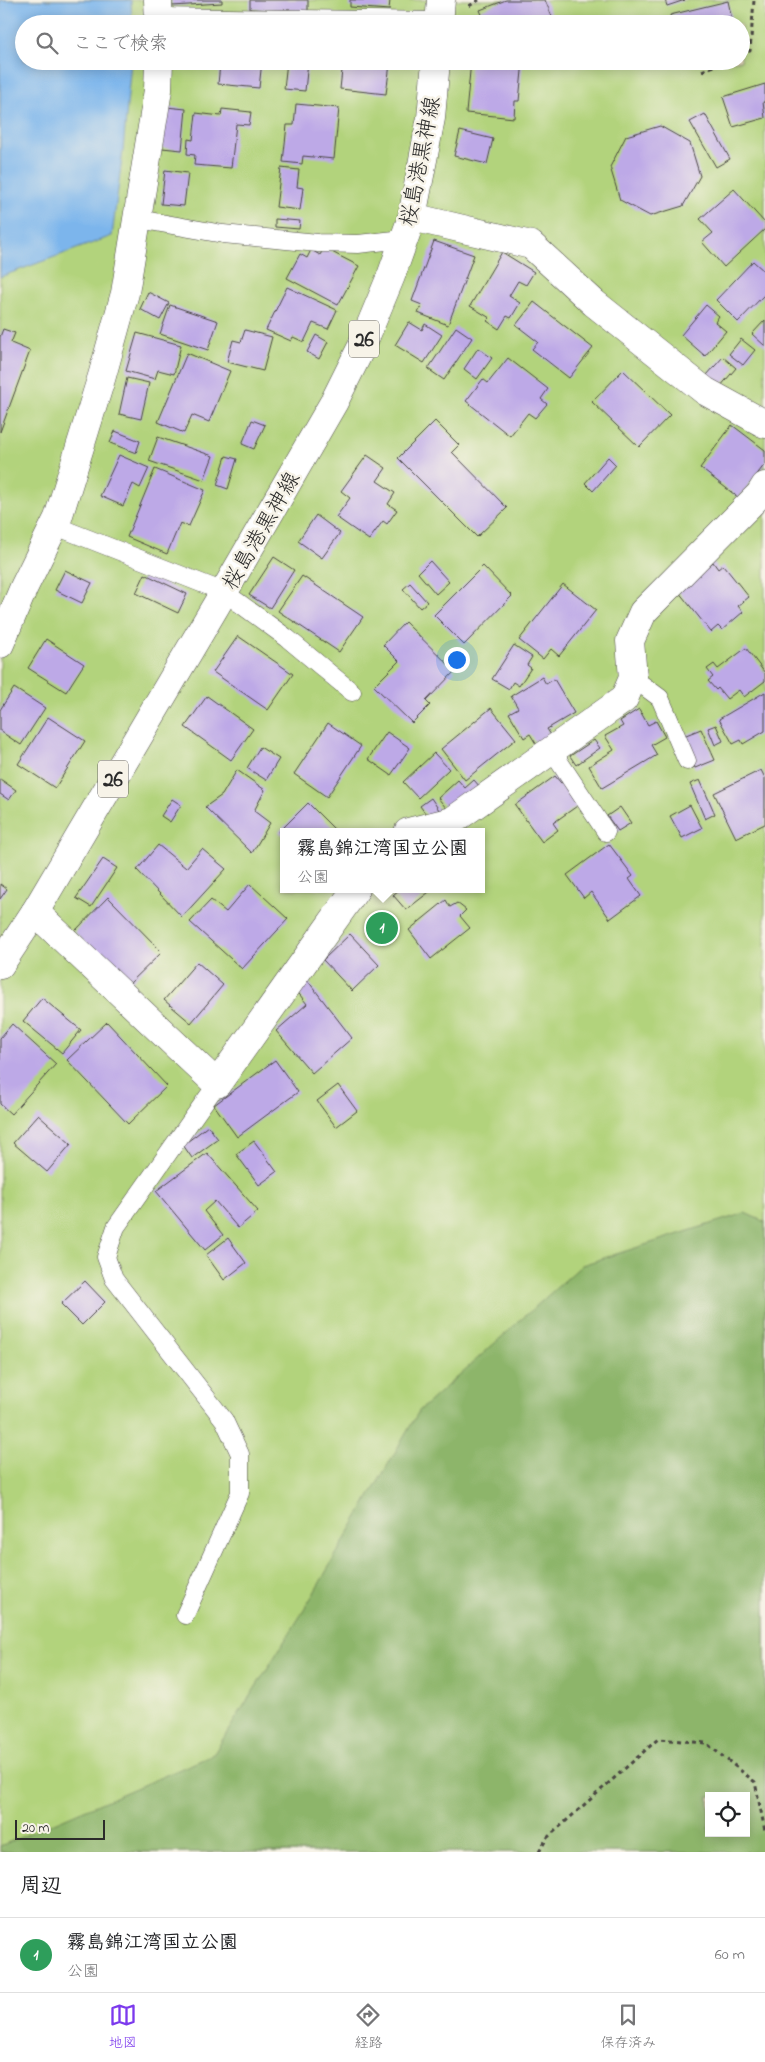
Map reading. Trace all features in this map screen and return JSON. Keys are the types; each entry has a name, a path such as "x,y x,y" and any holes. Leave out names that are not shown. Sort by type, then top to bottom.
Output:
{"street":[{"path":"0,644 53,525 58,518 102,376 125,293 158,90 159,70"},
{"name":"桜島港黒神線","path":"0,965 34,912 224,592 334,402 391,276 408,228 431,118 435,70"},
{"path":"408,228 531,245 594,303 705,390 765,424"},
{"path":"424,828 452,821 624,699 633,678 630,641 643,612 760,494 765,486"},
{"path":"34,912 217,1084 353,893"}],"lane":[{"path":"159,13 440,15"},
{"path":"138,219 223,234 318,243 358,244 408,228"},
{"path":"53,525 224,592 287,638 352,692"},
{"path":"633,678 660,698 688,761"},
{"path":"552,751 606,832"},
{"path":"185,1615 240,1493 240,1454 224,1420 114,1279 106,1256 116,1227 217,1084"}],"path":[{"path":"750,52 754,0"},
{"path":"539,1852 547,1838 658,1739 706,1743 755,1782 765,1831"}],"green space":[{"path":"0,0 765,0 765,1852 0,1852"},
{"path":"745,1213 765,1222 765,1852 0,1852 0,1846 213,1755 304,1610 419,1411 582,1265"}],"water":[{"path":"0,0 131,0 132,15 15,15 15,70 130,70 123,151 112,236 0,277"}],"building":[{"path":"171,0 222,0 222,3 172,6"},
{"path":"250,0 308,0 308,11 250,9"},
{"path":"350,0 390,0 389,10 350,7"},
{"path":"506,0 545,0 551,15 482,15 480,10"},
{"path":"665,0 685,0 667,6"},
{"path":"728,1 731,15 670,15"},
{"path":"219,70 261,70 259,88 218,84"},
{"path":"286,70 307,70 305,91 284,89"},
{"path":"342,70 389,70 386,94 340,89"},
{"path":"470,70 522,70 519,101 515,101 514,118 466,113"},
{"path":"765,84 765,102 763,102 765,118 733,127 723,97"},
{"path":"296,104 339,108 334,159 303,156 302,164 283,162 287,125 294,125"},
{"path":"166,107 186,109 182,150 162,148"},
{"path":"222,109 251,112 249,125 236,124 231,168 194,165 195,155 187,154 188,139 193,140 196,113 221,116"},
{"path":"705,114 730,159 716,167 690,122"},
{"path":"660,126 690,143 700,176 683,206 650,216 620,200 610,167 626,136"},
{"path":"460,131 493,139 487,164 454,156"},
{"path":"281,168 299,170 297,187 303,188 300,210 276,207"},
{"path":"165,170 188,173 184,206 161,204"},
{"path":"734,189 765,223 765,229 724,267 702,242 713,233 700,219"},
{"path":"275,219 300,221 299,229 275,227"},
{"path":"434,241 474,255 448,325 418,313 422,305 412,301"},
{"path":"324,248 359,266 338,305 287,278 300,254 307,258 311,250 320,255"},
{"path":"502,252 534,272 526,285 518,281 509,296 520,303 511,318 507,316 499,329 487,321 490,318 470,306"},
{"path":"753,261 765,272 765,294 738,322 716,300"},
{"path":"287,287 337,310 328,329 313,323 304,342 293,337 291,341 266,330"},
{"path":"148,292 169,303 160,320 140,309"},
{"path":"534,302 593,348 569,378 532,349 538,342 516,325"},
{"path":"170,305 218,321 208,350 160,334"},
{"path":"706,305 719,316 715,322 726,331 705,356 681,335"},
{"path":"765,320 765,346 752,334"},
{"path":"409,322 422,330 425,324 442,335 424,363 395,345"},
{"path":"456,327 472,338 444,380 428,369"},
{"path":"3,329 15,333 11,343 30,351 0,432 0,337"},
{"path":"245,330 272,337 263,371 227,362 233,340 241,342"},
{"path":"137,333 181,345 174,374 158,370 155,379 126,371"},
{"path":"316,335 328,342 319,359 307,352"},
{"path":"741,339 755,350 743,365 729,354"},
{"path":"478,348 492,358 477,379 464,369"},
{"path":"187,353 230,371 209,422 192,415 184,433 158,422"},
{"path":"723,357 736,368 720,387 706,376"},
{"path":"508,358 548,389 541,399 547,404 535,418 528,413 510,436 466,401 483,379 488,383"},
{"path":"623,370 670,415 639,447 592,402"},
{"path":"127,378 149,383 141,419 119,414"},
{"path":"252,420 265,425 254,449 242,444"},
{"path":"435,421 459,445 452,452 507,508 477,537 398,458"},
{"path":"732,425 765,450 765,464 739,498 700,468"},
{"path":"115,431 140,441 136,453 110,443"},
{"path":"158,437 213,456 204,480 149,461"},
{"path":"119,455 149,468 140,488 133,484 123,506 100,496"},
{"path":"367,455 386,468 377,481 395,493 388,504 397,510 387,524 383,521 369,540 336,517 350,498 341,491"},
{"path":"226,456 237,459 228,489 217,485"},
{"path":"608,457 616,465 593,491 585,483"},
{"path":"155,469 205,490 189,526 180,523 167,554 127,537"},
{"path":"316,515 340,533 322,558 298,541"},
{"path":"274,557 294,570 270,608 249,595"},
{"path":"430,561 449,582 436,594 418,573"},
{"path":"713,562 718,569 723,565 749,597 738,606 743,612 722,630 718,626 711,632 678,591"},
{"path":"483,566 512,596 464,645 434,615"},
{"path":"65,570 92,583 82,603 55,590"},
{"path":"145,574 187,594 178,613 136,593"},
{"path":"302,576 363,617 339,652 278,611"},
{"path":"410,583 427,602 420,608 403,589"},
{"path":"563,584 596,610 559,656 551,649 543,659 519,640"},
{"path":"405,622 455,671 426,701 430,705 412,723 374,686 399,661 383,645"},
{"path":"238,636 293,674 268,710 213,672"},
{"path":"46,639 84,664 66,692 28,668"},
{"path":"514,645 532,657 527,665 531,668 519,686 513,682 509,689 492,679"},
{"path":"746,648 765,673 765,681 744,697 739,690 727,699 718,688 716,690 708,681 713,677 707,669 714,664 718,669"},
{"path":"542,677 546,684 554,679 574,713 547,729 553,738 538,747 530,734 524,738 509,713 518,708 511,696"},
{"path":"14,688 45,708 21,745 0,731 0,710"},
{"path":"765,692 765,731 743,744 741,740 733,744 719,719"},
{"path":"207,696 253,729 231,760 185,727"},
{"path":"491,708 516,739 465,780 441,749"},
{"path":"639,709 648,725 656,721 665,737 651,745 657,755 602,788 589,766 614,750 605,736 623,726 620,721"},
{"path":"48,717 85,741 55,788 18,764"},
{"path":"328,723 361,746 327,797 294,774"},
{"path":"716,725 723,741 715,745 708,728"},
{"path":"701,729 715,760 695,768 681,737"},
{"path":"387,732 410,748 391,775 368,759"},
{"path":"594,740 600,748 576,765 570,756"},
{"path":"260,747 279,759 266,780 247,768"},
{"path":"434,753 449,769 418,798 403,782"},
{"path":"237,770 265,790 254,811 270,823 252,853 205,807 222,795"},
{"path":"761,770 765,778 765,824 736,838 714,793"},
{"path":"555,776 561,783 564,781 580,804 553,823 558,830 542,842 515,805"},
{"path":"0,779 16,790 9,800 0,794"},
{"path":"458,780 465,788 474,780 480,787 451,814 438,798"},
{"path":"700,780 715,814 705,819 690,784"},
{"path":"431,798 439,810 428,817 420,806"},
{"path":"172,799 181,805 170,822 161,816"},
{"path":"308,803 333,828 283,828"},
{"path":"690,805 702,828 682,838 670,816"},
{"path":"620,807 631,823 618,831 607,816"},
{"path":"609,844 633,876 629,879 641,896 610,919 591,892 584,898 567,875"},
{"path":"158,845 186,868 202,849 226,869 182,917 137,870"},
{"path":"103,859 117,868 91,907 76,898"},
{"path":"0,884 7,889 0,899"},
{"path":"250,884 288,919 242,969 190,922 211,900 226,912"},
{"path":"395,893 428,893 406,910 393,895"},
{"path":"108,897 162,952 127,986 74,932"},
{"path":"446,900 450,907 457,903 466,910 460,916 470,928 431,959 409,930"},
{"path":"350,934 379,965 352,991 323,960"},
{"path":"197,962 223,985 191,1023 164,1000"},
{"path":"308,981 352,1038 312,1073 276,1031 307,1004 296,990"},
{"path":"42,998 81,1030 62,1053 23,1021"},
{"path":"107,1022 167,1086 128,1124 67,1060"},
{"path":"12,1024 56,1064 11,1114 0,1104 0,1038"},
{"path":"275,1060 298,1092 237,1137 214,1105"},
{"path":"338,1085 357,1111 336,1127 317,1101"},
{"path":"38,1115 71,1144 47,1172 13,1143"},
{"path":"208,1126 218,1139 192,1158 183,1145"},
{"path":"254,1141 277,1172 259,1185 236,1154"},
{"path":"207,1153 258,1211 238,1228 215,1201 204,1211 223,1235 205,1250 156,1191"},
{"path":"228,1238 246,1263 224,1280 206,1255"},
{"path":"85,1281 105,1302 82,1325 61,1304"}],"place":[{"name":"霧島錦江湾国立公園","path":"382,928"}]}
